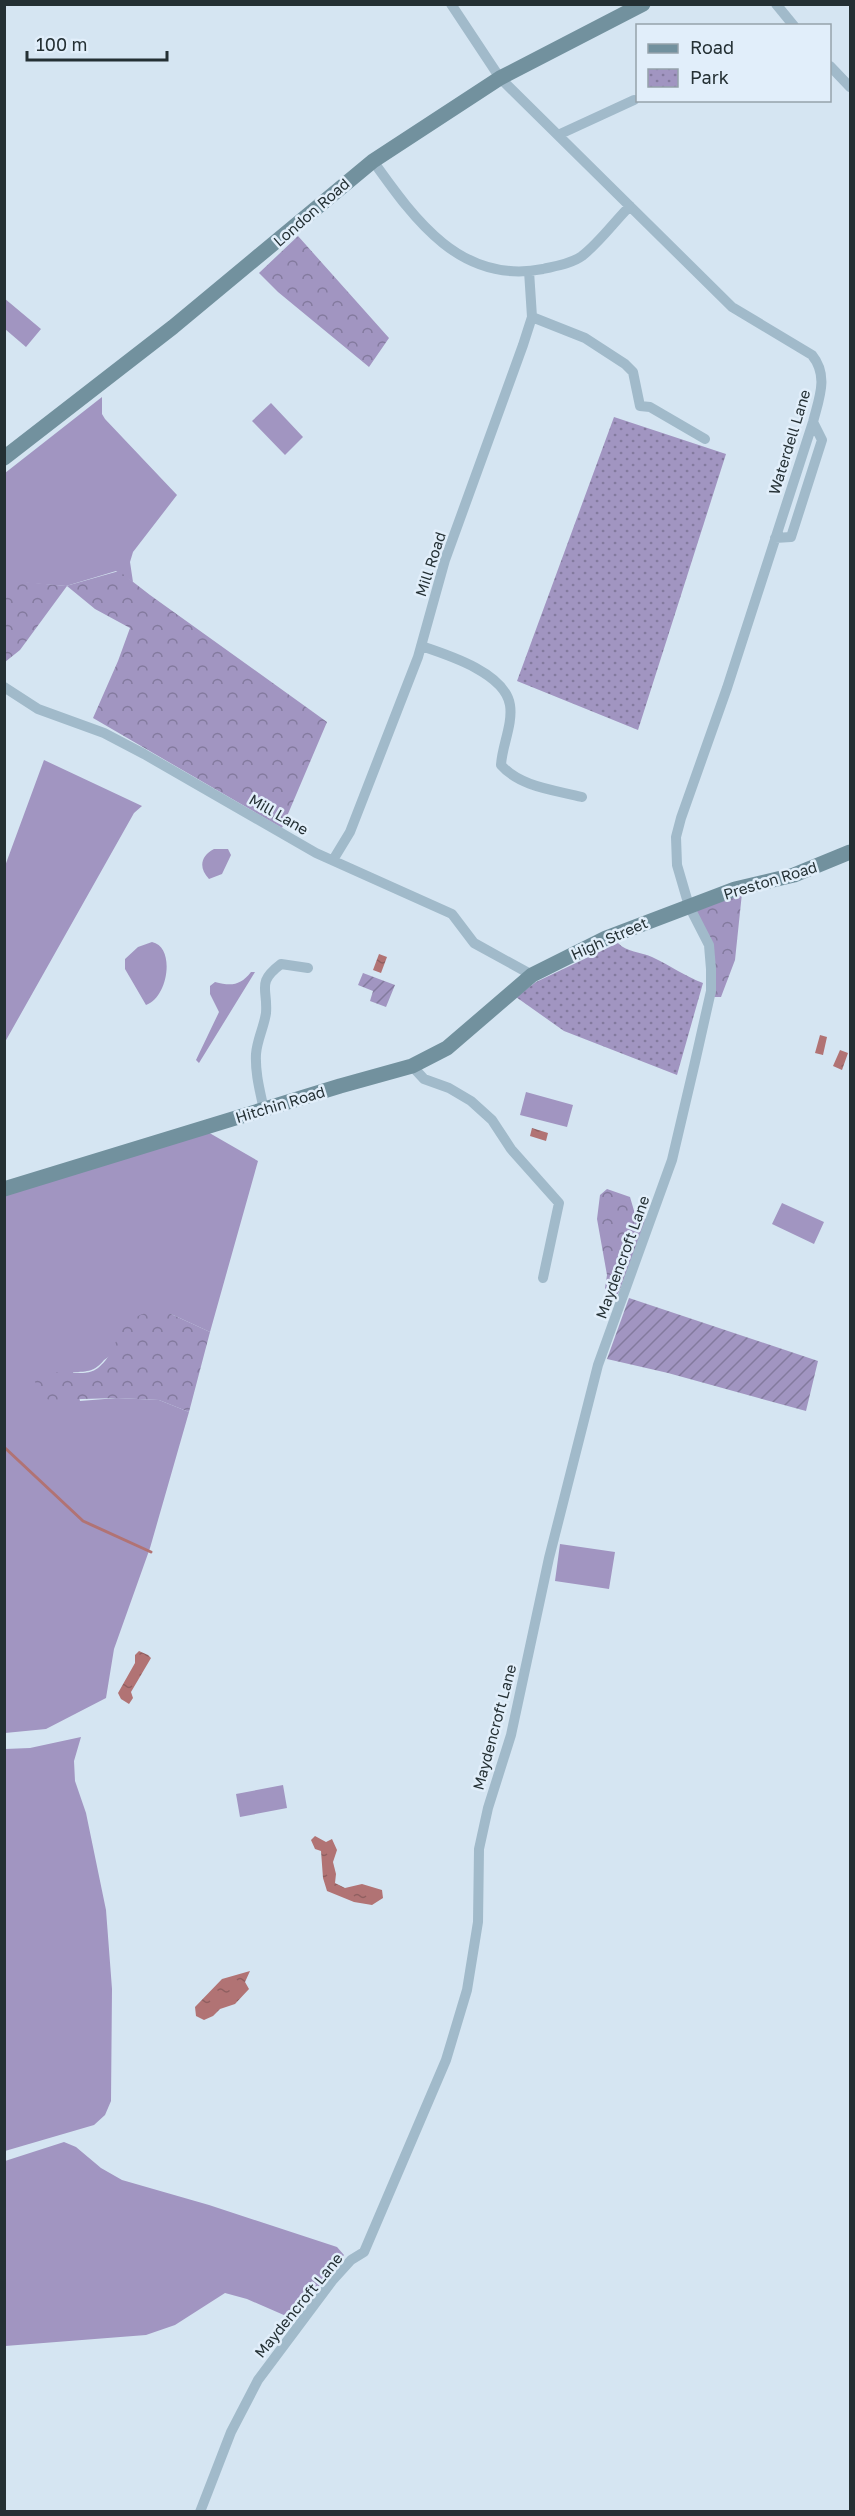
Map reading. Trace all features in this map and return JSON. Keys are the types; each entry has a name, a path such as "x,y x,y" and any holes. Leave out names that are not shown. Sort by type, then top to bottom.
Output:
{"street":[{"name":"Waterdell Lane","path":"451,4 500,78 732,307 812,355 820,364 823,380 813,422 822,440 791,537 775,538 727,688 678,828 676,865 689,906"},
{"name":"London Road","path":"4,458 173,327 373,161 500,78 643,4"},
{"path":"776,4 792,24"},
{"path":"831,67 850,87"},
{"path":"558,135 634,100"},
{"path":"373,161 412,215 447,246 468,260 491,270 530,271 581,257 630,206"},
{"name":"Mill Road","path":"333,860 350,832 420,646 445,560 532,317 530,271"},
{"path":"532,317 585,338 625,364 633,372 640,406 650,407 705,439"},
{"path":"420,646 447,655 496,680 506,692 511,707 501,765 506,771 517,780 582,797"},
{"name":"Mill Lane","path":"4,687 38,709 104,733 144,753 333,860 452,914 474,943 532,975"},
{"name":"Preston Road","path":"689,906 735,889 794,875 850,852"},
{"name":"High Street","path":"532,975 606,938 689,906"},
{"name":"Maydencroft Lane","path":"200,2511 231,2432 258,2380 332,2281 351,2260 364,2252 446,2060 467,1990 478,1922 479,1849 488,1808 511,1735 549,1558 598,1365 672,1160 711,991 709,945 689,906"},
{"path":"264,1110 257,1077 256,1052 266,1011 264,984 270,972 281,964 308,968"},
{"name":"Hitchin Road","path":"4,1189 412,1066 447,1048 532,975"},
{"path":"412,1066 424,1080 449,1088 471,1101 492,1120 511,1149 559,1203 543,1278"}],"green space":[{"path":"298,236 389,338 369,367 278,292 259,273"},
{"path":"4,298 41,329 26,347 5,329"},
{"path":"102,397 102,414 105,419 177,495 133,552 130,562 133,582 116,571 66,586 5,581 5,473"},
{"path":"271,403 303,437 285,455 252,421"},
{"path":"614,417 726,454 638,730 517,681"},
{"path":"119,571 327,722 282,828 93,718 130,628 95,609 67,586 20,650 5,662 5,580 66,586"},
{"path":"44,760 142,806 134,813 5,1042 5,866"},
{"path":"214,849 228,849 231,855 222,874 209,879 203,870 202,862 206,855"},
{"path":"742,893 735,960 721,997 713,997 714,958 695,909"},
{"path":"152,942 160,946 164,953 166,973 160,993 146,1005 125,969 125,959 138,947"},
{"path":"618,943 629,950 652,957 703,983 677,1075 564,1031 516,997 536,982"},
{"path":"251,972 255,972 199,1063 196,1060 219,1012 210,994 210,986 215,982 231,984 239,982"},
{"path":"363,973 395,985 386,1007 370,1001 373,991 358,985"},
{"path":"526,1092 573,1105 567,1127 520,1115"},
{"path":"206,1131 258,1161 210,1332 171,1314 94,1369 73,1372 80,1401 117,1398 159,1400 189,1412 150,1548 114,1649 106,1698 46,1729 5,1733 5,1193"},
{"path":"607,1189 630,1197 635,1214 648,1220 618,1294 608,1293 605,1288 607,1275 597,1219 600,1195"},
{"path":"782,1203 824,1222 814,1244 772,1224"},
{"path":"629,1298 818,1361 806,1411 668,1373 607,1359"},
{"path":"151,1312 171,1314 210,1332 189,1412 159,1400 117,1398 49,1400 38,1395 35,1381 43,1376 60,1372 91,1372 98,1368 111,1352 123,1328 130,1321"},
{"path":"560,1544 615,1552 609,1589 555,1581"},
{"path":"81,1737 74,1761 75,1781 86,1813 106,1910 112,1989 111,2101 105,2115 94,2125 5,2151 5,1749 30,1748"},
{"path":"283,1785 287,1808 240,1817 236,1794"},
{"path":"64,2142 76,2147 101,2168 122,2180 209,2205 337,2247 344,2255 293,2319 247,2299 225,2293 175,2325 146,2335 5,2346 5,2161"}],"water":[{"path":"379,954 387,957 381,973 373,970"},
{"path":"820,1035 827,1037 823,1055 815,1053"},
{"path":"840,1050 848,1053 842,1070 833,1066"},
{"path":"532,1128 548,1133 546,1141 530,1136"},
{"path":"139,1651 151,1658 131,1692 133,1698 129,1704 121,1699 118,1693"},
{"path":"315,1836 326,1842 332,1839 337,1850 333,1862 336,1874 335,1883 345,1888 362,1884 382,1890 383,1898 372,1905 354,1902 327,1891 323,1878 321,1851 315,1849 311,1840"},
{"path":"250,1971 245,1982 249,1989 235,2004 220,2009 213,2016 204,2020 196,2016 195,2007 222,1979"}],"waterway":[{"path":"4,1447 83,1521 151,1552"}]}
